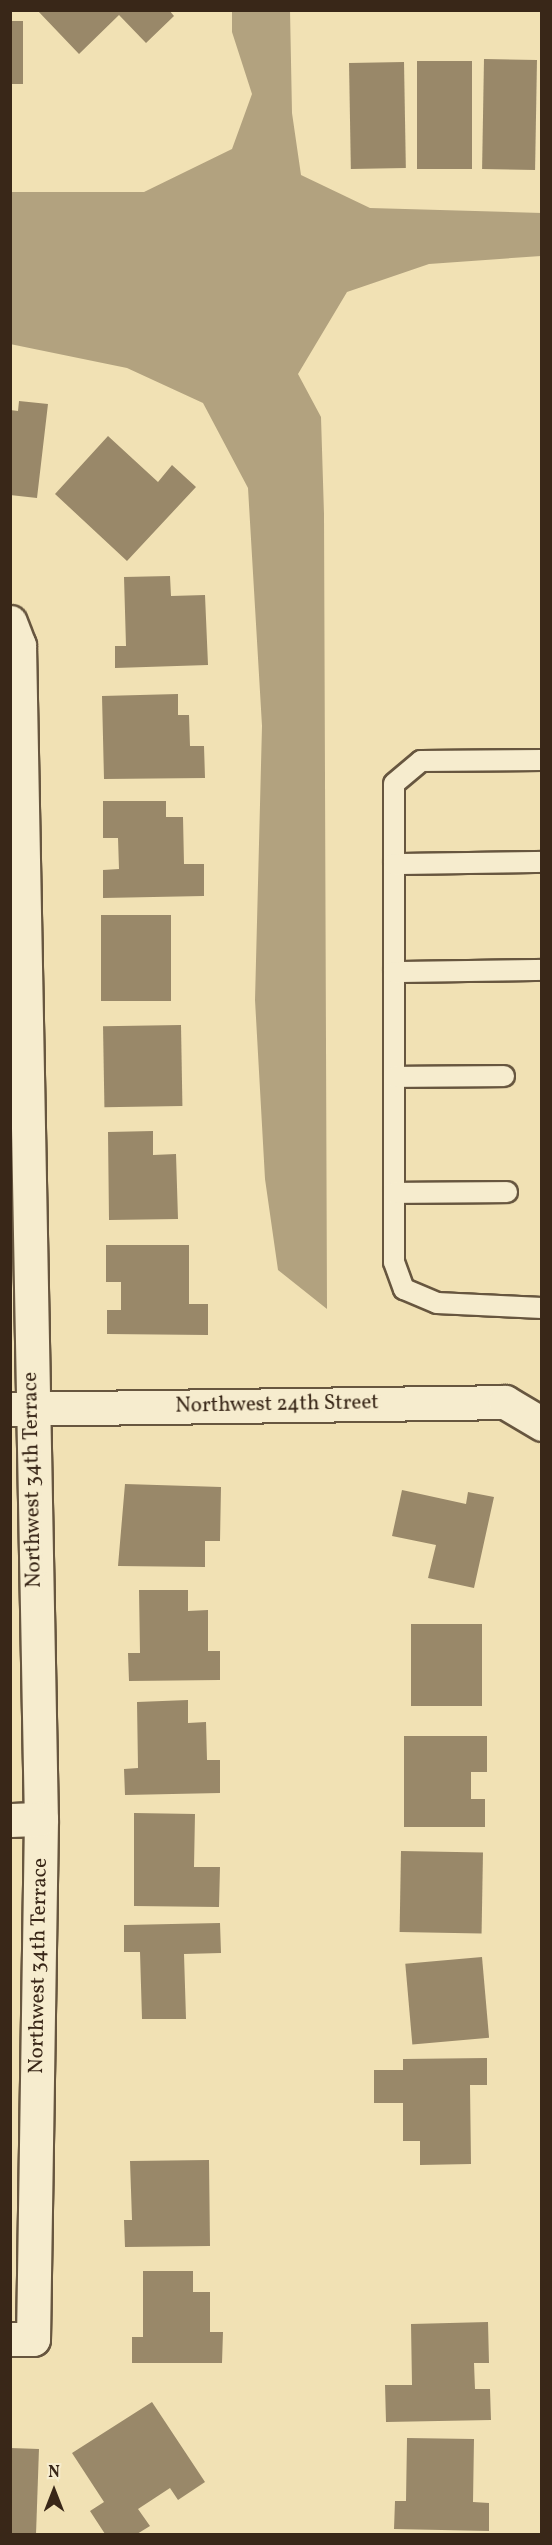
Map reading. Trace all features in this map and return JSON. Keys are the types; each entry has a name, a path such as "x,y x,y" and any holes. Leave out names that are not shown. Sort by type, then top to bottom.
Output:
{"street":[{"name":"Northwest 34th Terrace","path":"10,622 19,645 17,999 26,1819 22,2339"},
{"name":"Northwest 24th Street","path":"21,1409 505,1402 540,1421"}],"lane":[{"path":"542,760 421,761 394,784 394,1262 404,1289 437,1304 542,1308"},
{"path":"394,864 542,862"},
{"path":"394,972 542,970"},
{"path":"394,1077 504,1076"},
{"path":"394,1193 507,1192"}],"shaded area":[{"path":"290,10 292,113 301,175 370,208 542,213 541,256 429,264 347,292 298,374 321,417 324,514 327,1309 278,1270 265,1179 255,1000 262,726 248,488 203,403 127,368 10,344 11,192 144,192 232,149 252,94 232,32 232,11"}],"building":[{"path":"37,10 169,10 174,16 146,43 119,15 79,54"},
{"path":"10,21 23,21 23,84 10,84"},
{"path":"484,59 537,60 535,170 482,169"},
{"path":"417,61 472,61 472,169 417,169"},
{"path":"404,62 406,168 351,169 349,63"},
{"path":"19,401 48,404 37,498 10,495 10,410 18,411"},
{"path":"108,436 158,482 172,465 196,487 127,561 55,494"},
{"path":"170,576 171,596 205,595 208,665 115,668 115,646 126,646 124,577"},
{"path":"178,694 178,715 189,715 190,746 204,746 205,778 104,779 102,696"},
{"path":"103,801 166,801 166,817 183,817 184,864 204,864 204,896 103,898 103,870 119,869 118,838 103,838"},
{"path":"101,915 171,915 171,1001 101,1001"},
{"path":"181,1025 182,1106 104,1107 103,1026"},
{"path":"153,1131 153,1155 176,1154 178,1219 109,1220 108,1132"},
{"path":"106,1245 189,1245 189,1304 208,1304 208,1335 107,1334 107,1310 121,1310 121,1282 106,1282"},
{"path":"125,1484 221,1487 220,1541 205,1541 205,1567 118,1566"},
{"path":"402,1490 466,1504 468,1492 494,1497 474,1588 428,1578 436,1545 392,1536"},
{"path":"139,1590 188,1590 188,1611 208,1610 208,1651 220,1651 220,1680 129,1681 128,1653 140,1653"},
{"path":"411,1624 482,1624 482,1706 411,1706"},
{"path":"188,1700 188,1723 206,1722 207,1760 220,1760 220,1793 125,1795 124,1769 138,1768 137,1702"},
{"path":"404,1736 487,1736 487,1772 471,1772 471,1799 485,1799 485,1827 404,1827"},
{"path":"134,1813 195,1814 194,1867 220,1867 219,1907 134,1906"},
{"path":"401,1851 483,1852 482,1933 400,1932"},
{"path":"220,1923 221,1953 184,1954 186,2019 142,2019 140,1952 124,1952 124,1925"},
{"path":"482,1957 489,2038 412,2044 405,1964"},
{"path":"487,2058 487,2085 470,2085 471,2164 420,2165 420,2141 403,2141 403,2103 374,2103 374,2070 403,2070 403,2059"},
{"path":"209,2160 210,2246 125,2247 124,2220 132,2220 130,2161"},
{"path":"143,2271 193,2271 193,2292 210,2292 210,2332 223,2332 222,2363 132,2363 132,2337 143,2337"},
{"path":"488,2322 489,2363 474,2363 475,2389 490,2389 491,2420 386,2422 385,2385 412,2385 411,2324"},
{"path":"152,2402 205,2482 178,2500 170,2488 138,2509 150,2526 137,2534 105,2534 90,2511 104,2502 72,2453"},
{"path":"407,2438 474,2439 473,2502 489,2503 489,2531 394,2529 395,2501 406,2501"},
{"path":"10,2448 39,2449 36,2534 10,2534"}]}
